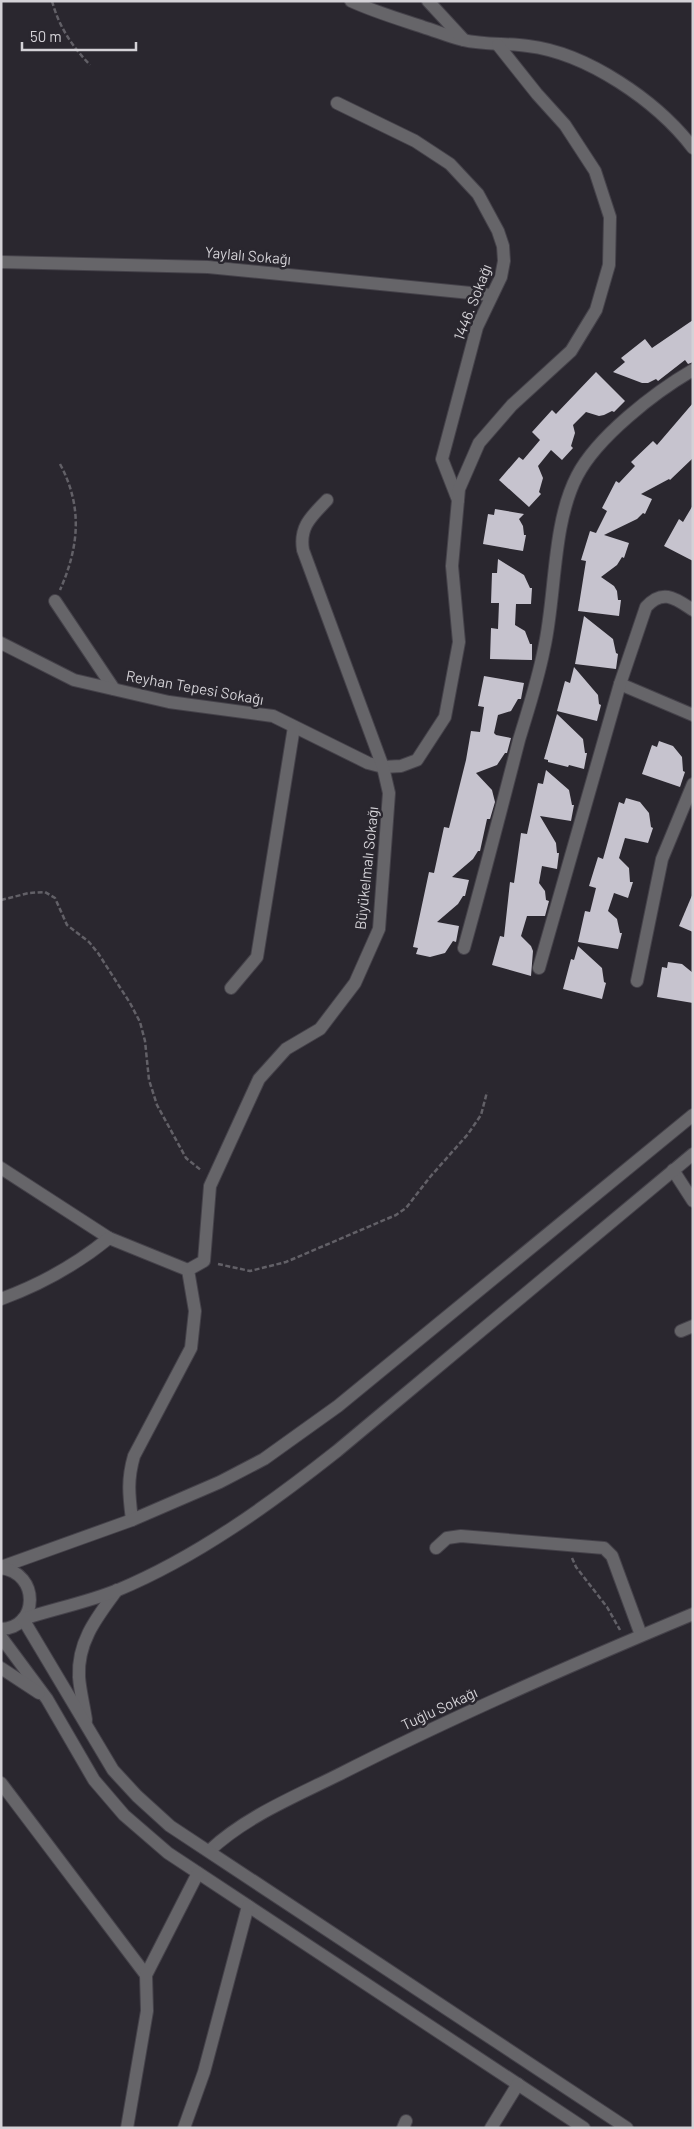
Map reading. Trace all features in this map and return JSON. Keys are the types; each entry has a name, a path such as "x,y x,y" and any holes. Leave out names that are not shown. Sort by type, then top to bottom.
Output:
{"street":[{"path":"352,1 464,40 498,45 526,45 550,50 573,58 622,84 647,102 668,120 693,148"},
{"path":"428,1 464,40"},
{"path":"383,768 401,766 417,760 445,717 460,642 452,566 459,489 479,443 512,405 572,350 596,310 609,265 610,217 595,171 565,126 498,45"},
{"name":"1446. Sokağı","path":"337,103 422,145 450,164 478,194 498,231 503,246 504,262 501,276 477,327 442,459 458,501"},
{"name":"Yaylalı Sokağı","path":"1,262 208,266 491,295"},
{"path":"464,948 544,652 553,601 558,544 572,487 584,464 600,444 652,398 693,370"},
{"name":"Büyükelmalı Sokağı","path":"204,1261 210,1186 259,1079 286,1049 320,1029 355,982 379,929 389,792 383,768 303,550 302,532 305,523 327,500"},
{"path":"539,968 620,684 646,607 659,598 670,596 693,610"},
{"path":"56,601 114,689"},
{"name":"Reyhan Tepesi Sokağı","path":"1,642 74,680 169,702 274,716 368,763 383,768"},
{"path":"620,684 693,715"},
{"path":"231,988 257,958 294,727"},
{"path":"636,981 662,859 693,784"},
{"path":"1,1568 132,1520 220,1482 264,1459 308,1428 693,1115"},
{"path":"1,1629 15,1625 23,1619 117,1590 216,1538 306,1475 693,1154"},
{"path":"1,1168 109,1238 188,1270"},
{"path":"673,1170 693,1201"},
{"path":"1,1299 56,1276 76,1264 109,1238"},
{"path":"188,1270 204,1261"},
{"path":"132,1520 128,1489 134,1456 191,1348 195,1311 188,1270"},
{"path":"436,1548 446,1538 460,1536 598,1547 608,1551 641,1635"},
{"path":"1,1568 18,1574 25,1581 29,1590 28,1610 23,1619"},
{"path":"88,1727 79,1678 80,1654 89,1630 117,1590"},
{"name":"Tuğlu Sokağı","path":"209,1851 222,1839 250,1821 357,1766 473,1710 641,1635 693,1614"},
{"path":"23,1619 113,1770 137,1796 170,1826 627,2128"},
{"path":"1,1637 47,1699 94,1780 124,1815 168,1852 198,1873 584,2128"},
{"path":"1,1668 47,1699"},
{"path":"1,1783 146,1975"},
{"path":"127,2128 147,2011 146,1975 198,1873"},
{"path":"184,2128 204,2072 248,1906"},
{"path":"491,2128 518,2084"}],"path":[{"path":"52,1 63,30 90,65"},
{"path":"56,601 73,556 77,531 72,490 60,464"},
{"path":"1,900 29,893 45,892 55,898 67,925 89,942 98,953 140,1022 145,1041 148,1080 157,1105 186,1158 214,1177"},
{"path":"204,1261 250,1271 268,1267 286,1262 396,1216 406,1208 430,1177 468,1134 481,1115 487,1092"},
{"path":"570,1545 576,1567 607,1607 625,1643"}],"building":[{"path":"693,320 693,362 688,364 685,360 658,381 656,379 648,383 642,383 613,372 625,362 621,358 645,339 652,348"},
{"path":"596,372 625,401 614,412 612,411 604,415 599,416 586,412 573,425 575,433 571,446 573,448 562,460 551,450 538,466 543,478 539,492 541,494 529,507 499,480 519,457 523,460 540,440 532,432 552,410 556,414"},
{"path":"693,403 693,458 670,480 641,494 652,499 645,514 643,513 637,519 604,535 629,543 624,558 622,557 617,565 601,577 614,586 617,591 618,600 621,600 619,616 578,611 586,561 581,560 590,531 596,533 607,511 602,508 616,481 619,483 635,466 631,462 653,441 657,445"},
{"path":"693,505 693,561 664,546 679,519 683,522"},
{"path":"495,509 524,514 519,519 523,526 524,535 526,535 523,551 483,544 488,514 494,515"},
{"path":"498,559 524,575 530,588 532,588 531,604 516,604 515,625 525,631 530,644 532,644 532,660 490,659 491,628 498,629 499,603 491,603 492,573 497,573"},
{"path":"584,616 613,639 616,653 618,654 616,669 575,664"},
{"path":"574,667 598,695 599,704 601,705 597,721 557,711 565,681 570,683"},
{"path":"484,676 524,683 521,699 518,699 511,711 498,715 494,733 511,738 507,753 505,753 497,765 476,773 492,790 495,802 490,819 487,819 480,851 452,877 469,880 465,896 437,922 459,926 456,942 453,941 445,953 430,957 416,954 418,948 413,947 429,872 434,873 444,827 449,828 466,760 471,731 480,732 484,707 478,706"},
{"path":"557,714 583,739 585,753 587,753 584,769 548,762 548,760 544,759"},
{"path":"659,741 673,746 682,757 683,771 685,772 680,787 642,774 652,745 657,747"},
{"path":"546,770 569,790 572,805 574,805 571,821 540,816 556,843 557,853 559,853 557,869 542,866 539,883 545,891 546,900 549,901 545,916 527,916 521,936 531,946 533,951 531,976 492,965 500,936 504,937 510,882 514,883 521,833 527,834 538,783 543,784"},
{"path":"626,798 640,802 649,813 651,827 653,828 648,843 625,838 619,858 629,868 630,882 633,882 628,898 614,893 608,911 617,919 620,933 622,933 618,949 578,942 585,911 590,912 596,888 589,886 598,857 603,859 619,802 624,804"},
{"path":"693,893 693,932 679,926"},
{"path":"578,946 602,968 604,982 606,983 602,999 563,989 571,959 574,960"},
{"path":"668,962 682,964 693,973 693,1003 657,997 662,967 667,968"}]}
